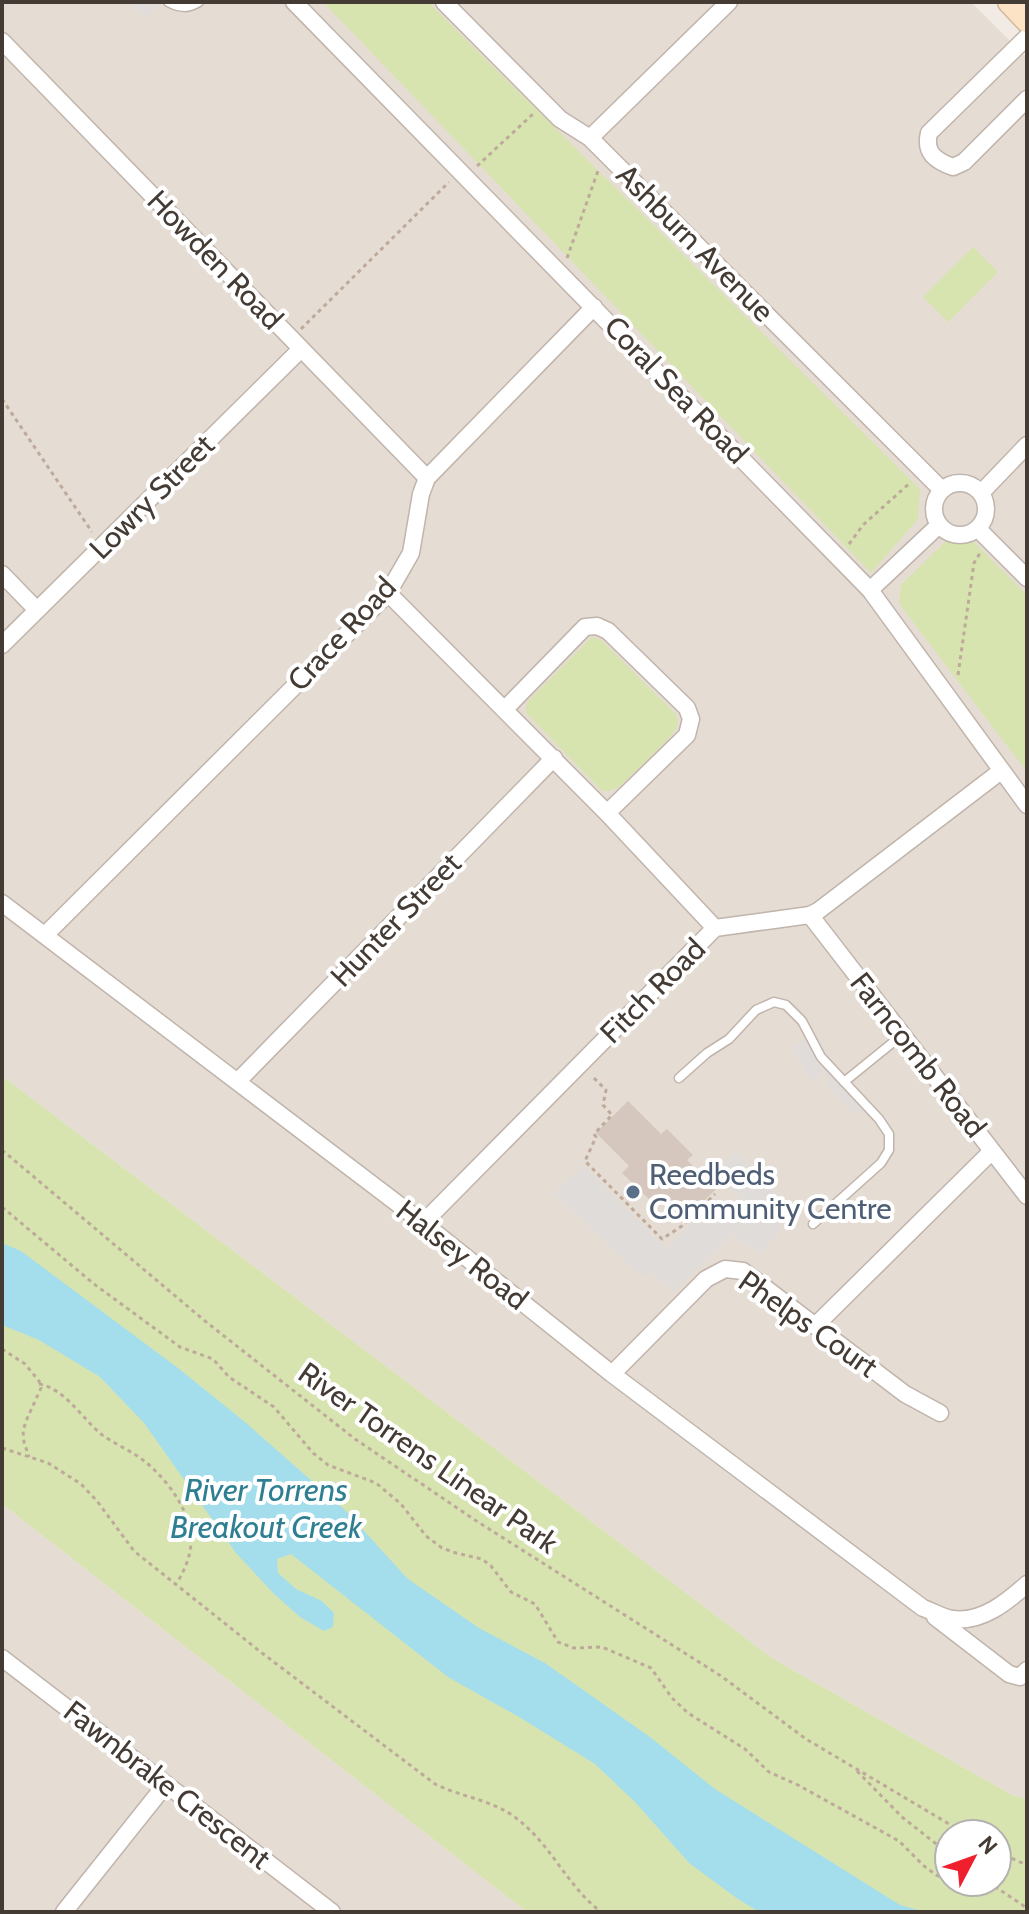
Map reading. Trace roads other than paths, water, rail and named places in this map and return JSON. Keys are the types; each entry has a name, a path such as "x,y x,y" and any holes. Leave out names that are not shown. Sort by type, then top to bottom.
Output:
{"main road":[{"path":"1009,2 1027,21"}],"street":[{"name":"Coral Sea Road","path":"294,2 870,590 1027,805"},
{"name":"Ashburn Avenue","path":"444,2 560,119 590,138 942,490"},
{"path":"590,138 729,2"},
{"path":"1027,37 929,133 926,143 931,155 940,163 953,167 964,162 1027,99"},
{"name":"Howden Road","path":"2,41 427,478"},
{"path":"427,478 594,307"},
{"name":"Lowry Street","path":"2,645 296,344"},
{"path":"981,493 1027,445"},
{"name":"Crace Road","path":"45,935 388,593 411,553 421,494 427,478"},
{"path":"961,482 970,484 981,493 986,513 978,529 959,536 947,533 939,525 933,508 942,490 950,484 961,482"},
{"path":"870,590 939,525"},
{"path":"978,529 1027,578"},
{"path":"2,574 37,610"},
{"path":"388,593 554,758 715,928"},
{"path":"505,709 585,627 592,626 608,631 687,708 691,719 687,735 607,813"},
{"name":"Hunter Street","path":"238,1081 554,758"},
{"name":"Fitch Road","path":"423,1223 715,928 810,915 825,907 1001,771"},
{"name":"Halsey Road","path":"2,903 423,1223 612,1374 1009,1674 1020,1677 1027,1670"},
{"name":"Farncomb Road","path":"810,915 1027,1196"},
{"path":"815,1326 992,1151"},
{"name":"Phelps Court","path":"612,1374 706,1279 725,1269 743,1271 905,1394 940,1413"},
{"name":"Halsey Road","path":"923,1608 953,1619 975,1617 1004,1604 1027,1584"},
{"name":"Fawnbrake Crescent","path":"2,1658 332,1912"},
{"path":"64,1912 166,1784"}],"lane":[{"path":"168,2 180,7 199,2"},
{"path":"679,1078 707,1053 729,1039 756,1010 774,1002 786,1005 802,1021 821,1057 879,1119 889,1134 889,1150 881,1163 813,1224"},
{"path":"844,1082 902,1035"}],"water":[{"name":"River Torrens Breakout Creek","path":"2,1243 21,1251 245,1422 345,1510 408,1579 479,1628 545,1663 650,1737 715,1789 900,1905 925,1912 759,1912 689,1863 636,1803 595,1764 448,1677 291,1554 277,1559 278,1573 296,1589 322,1601 334,1613 333,1627 324,1631 300,1617 236,1553 144,1423 100,1377 39,1340 2,1325"}],"place":[{"name":"Reedbeds Community Centre","path":"633,1192"}]}
